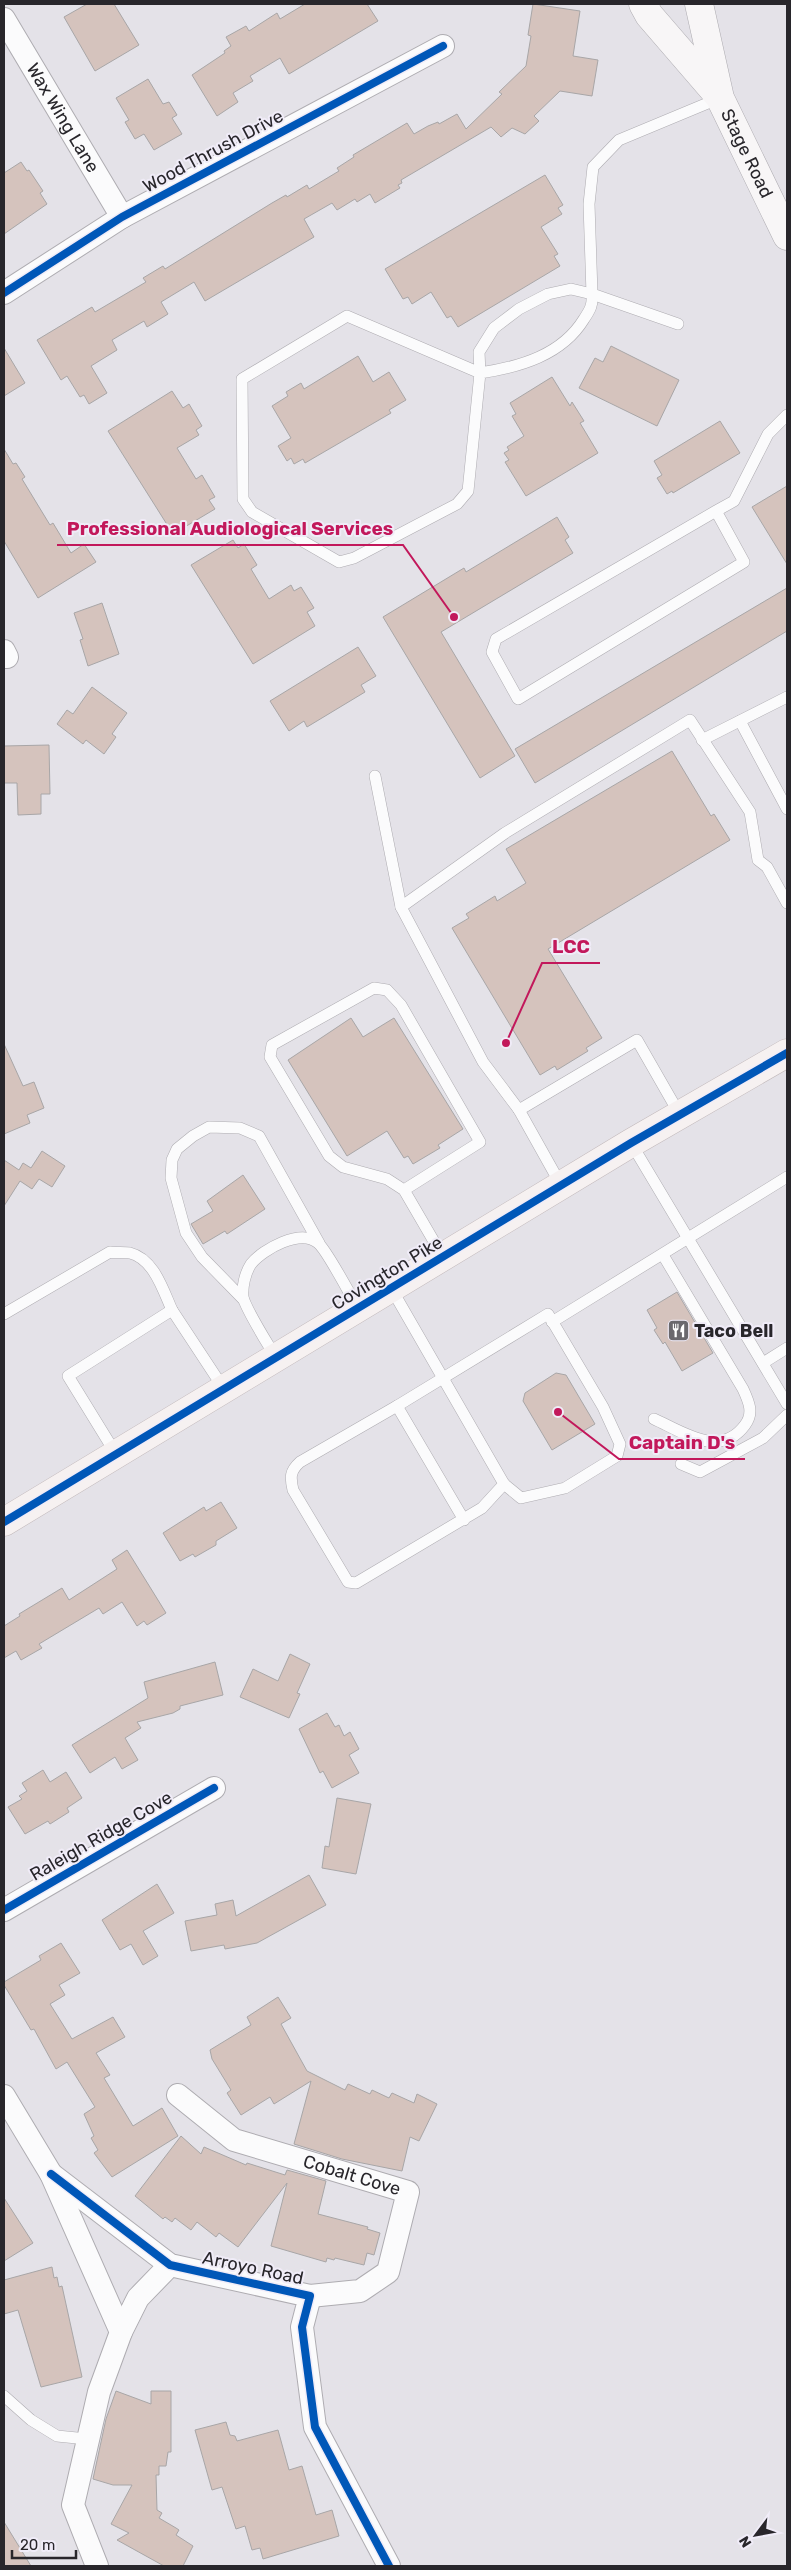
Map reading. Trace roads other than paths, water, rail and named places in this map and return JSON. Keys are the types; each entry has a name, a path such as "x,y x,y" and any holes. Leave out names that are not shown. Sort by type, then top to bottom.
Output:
{"main road":[{"name":"Stage Road","path":"643,4 649,15 720,98"},
{"name":"Stage Road","path":"699,4 720,98 787,236"},
{"name":"Covington Pike","path":"4,1522 631,1143 785,1059"}],"street":[{"name":"Wax Wing Lane","path":"4,19 122,217"},
{"name":"Wood Thrush Drive","path":"4,293 122,217 443,46"},
{"name":"Raleigh Ridge Cove","path":"4,1910 214,1788"},
{"name":"Cobalt Cove","path":"178,2095 234,2140 408,2192 388,2272 360,2291 310,2296"},
{"path":"4,2096 51,2174 121,2332"},
{"name":"Arroyo Road","path":"51,2174 170,2266 310,2296 302,2327 314,2426 389,2566"},
{"path":"97,2566 73,2505 87,2439 99,2392 121,2332 138,2298 170,2266"}],"lane":[{"path":"678,324 592,294 571,289 548,294 519,309 494,328 479,352 480,373 468,491 457,504 354,558 339,562 252,512 243,499 242,379 347,316 480,373 504,369 537,359 561,345 576,333 593,305 592,294 589,204 593,167 619,140 720,98"},
{"path":"716,511 744,562 518,698 492,652 496,639 716,511 734,501 768,434 787,415"},
{"path":"702,740 787,696"},
{"path":"401,907 506,832 690,720 750,812 758,860 767,867 787,903"},
{"path":"740,721 787,809"},
{"path":"375,776 401,907 483,1062 519,1110 561,1185"},
{"path":"404,1190 480,1142 401,1005 386,990 374,988 272,1045 270,1057 329,1156 343,1167 387,1179 404,1190 443,1257"},
{"path":"519,1110 638,1040 680,1115"},
{"path":"276,1358 244,1299 202,1257 186,1233 172,1178 172,1160 177,1149 209,1127 240,1128 259,1136 358,1308"},
{"path":"631,1143 787,1404"},
{"path":"552,1322 787,1177"},
{"path":"244,1299 244,1282 251,1265 264,1253 292,1239 307,1237 319,1243"},
{"path":"4,1314 110,1252 130,1253 144,1260 158,1278 172,1310 224,1389"},
{"path":"654,1419 694,1438 715,1443 729,1439 739,1432 748,1420 751,1410 738,1381 662,1255"},
{"path":"391,1288 444,1380 504,1484 521,1498 565,1488 617,1456 620,1444 603,1407 548,1314 444,1380 300,1462 294,1468 290,1477 293,1490 348,1582 356,1584 482,1508 504,1484"},
{"path":"116,1454 68,1376 172,1310"},
{"path":"763,1363 787,1348"},
{"path":"397,1406 464,1520"},
{"path":"681,1464 700,1472 763,1438 787,1415"},
{"path":"4,2396 31,2420 57,2436 87,2439"}],"place":[{"name":"Professional Audiological Services","path":"454,617"},
{"name":"LCC","path":"506,1043"},
{"name":"Taco Bell","path":"678,1331"},
{"name":"Captain D's","path":"558,1412"}]}
